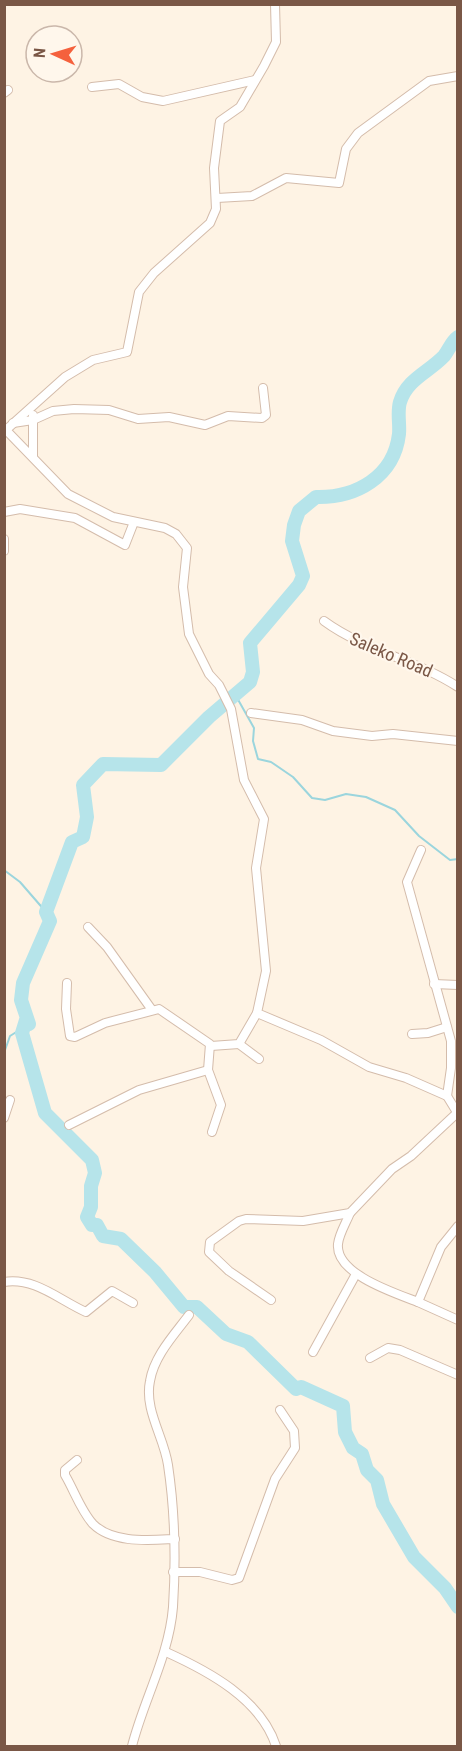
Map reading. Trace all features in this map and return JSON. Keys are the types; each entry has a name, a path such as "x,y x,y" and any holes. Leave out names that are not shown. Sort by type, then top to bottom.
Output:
{"street":[{"path":"8,427 65,376 93,360 127,352 139,292 154,273 210,224 216,209 214,168 220,121 240,107 276,42 275,4"},
{"path":"217,198 252,196 286,178 339,183 346,149 358,133 429,81 458,76"},
{"path":"92,87 119,84 142,97 164,101 255,80"},
{"path":"8,427 61,410 92,409 138,419 169,417 205,425 228,416 262,418 266,415 263,388"},
{"path":"32,406 33,456"},
{"path":"8,427 60,487 74,498 106,515 165,528 176,534 187,548 183,587 189,634 208,674 227,700 244,780 264,823 256,868 266,971 257,1013 238,1044"},
{"path":"4,512 20,509 75,518 125,545 134,522"},
{"path":"4,539 4,552"},
{"name":"Saleko Road","path":"324,621 342,635 415,662 458,687"},
{"path":"251,712 302,720 333,731 354,734 372,736 393,734 458,741"},
{"path":"421,850 407,882 447,1027 452,1054 447,1096 457,1114 411,1156 392,1169 350,1214 338,1246 342,1262 356,1274 458,1320"},
{"path":"88,927 107,947 152,1010"},
{"path":"67,983 67,1026 73,1037 105,1023 159,1009 174,1017 211,1046 238,1044 259,1059"},
{"path":"434,984 458,985"},
{"path":"257,1013 321,1040 369,1067 406,1078 447,1096"},
{"path":"412,1034 428,1033 447,1027"},
{"path":"211,1046 208,1070 221,1106 212,1132"},
{"path":"69,1125 139,1090 208,1070"},
{"path":"4,1118 9,1100"},
{"path":"270,1300 229,1271 209,1252 210,1242 239,1221 246,1219 303,1221 350,1214"},
{"path":"418,1302 441,1247 458,1226"},
{"path":"4,1274 8,1282 38,1285 86,1312 112,1291 133,1303"},
{"path":"313,1352 356,1274"},
{"path":"132,1746 145,1702 166,1652 173,1607 175,1539 168,1461 152,1411 149,1383 166,1346 189,1315"},
{"path":"370,1358 388,1348 400,1350 458,1375"},
{"path":"173,1572 200,1572 232,1580 239,1578 275,1479 295,1448 294,1431 280,1410"},
{"path":"77,1460 65,1470 65,1475 87,1516 96,1527 123,1537 175,1539"},
{"path":"166,1652 220,1679 266,1724 276,1746"}],"waterway":[{"path":"458,337 444,356 413,382 403,394 399,406 399,434 396,449 390,462 381,473 359,489 345,494 316,497 299,511 292,541 303,576 299,585 250,643 253,672 250,682 209,717 161,765 103,764 83,785 87,817 83,837 72,842 46,912 50,921 23,983 21,1000 29,1024 26,1020 22,1033 45,1113 92,1160 95,1173 91,1186 91,1207 87,1217 92,1225 97,1225 103,1236 121,1239 155,1272 184,1307 197,1307 226,1334 248,1342 296,1389 301,1387 343,1406 345,1432 353,1448 362,1454 367,1470 377,1480 383,1504 414,1557 445,1588 458,1607"},
{"path":"236,696 254,728 253,741 258,759 271,762 293,777 312,798 325,800 346,794 366,797 395,810 419,836 450,860 458,859"},
{"path":"4,870 20,882 46,912"},
{"path":"4,1053 10,1036 29,1024"}]}
